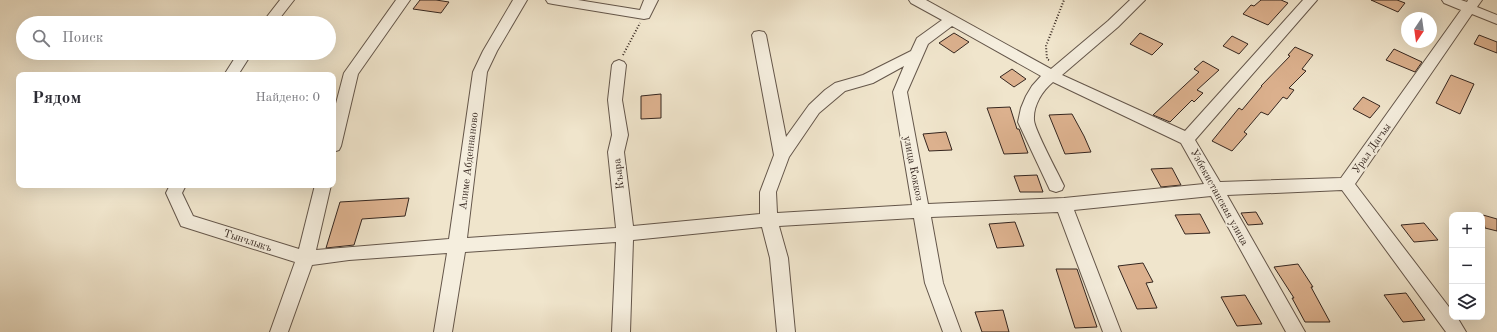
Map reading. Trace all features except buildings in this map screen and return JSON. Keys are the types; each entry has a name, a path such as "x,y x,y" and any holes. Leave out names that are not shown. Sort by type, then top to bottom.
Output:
{"street":[{"path":"274,16 287,0"},
{"path":"336,134 351,73 403,0"},
{"name":"Алиме Абденнаново","path":"443,332 457,246 480,72 490,51 520,0"},
{"path":"553,0 644,15 651,0"},
{"path":"916,0 952,20 1188,138"},
{"path":"1056,186 1026,122 1026,112 1030,101 1044,81 1057,72 1113,24 1138,0"},
{"name":"Узбекистанская улица","path":"1296,332 1215,189 1188,138 1310,0"},
{"path":"1449,0 1472,4 1497,20"},
{"name":"Урал Дагъы","path":"1457,332 1346,184 1472,4"},
{"name":"улица Коккоз","path":"952,20 922,41 900,92 934,282 952,332"},
{"path":"759,35 782,155"},
{"path":"786,332 779,258 769,220 768,192 782,155 814,109 830,94 840,88 868,79 916,54"},
{"path":"232,72 240,60"},
{"name":"Къара","path":"619,65 615,100 620,135 616,152 625,234 621,332"},
{"name":"Тынчлыкъ","path":"176,188 174,193 186,221 305,258 349,253 625,234 769,220 922,211 1064,205 1215,189 1346,184"},
{"path":"279,332 305,258 322,188"},
{"path":"1064,205 1112,332"}],"path":[{"path":"1057,72 1047,59 1046,46 1064,0"},
{"path":"619,65 644,15"}]}
